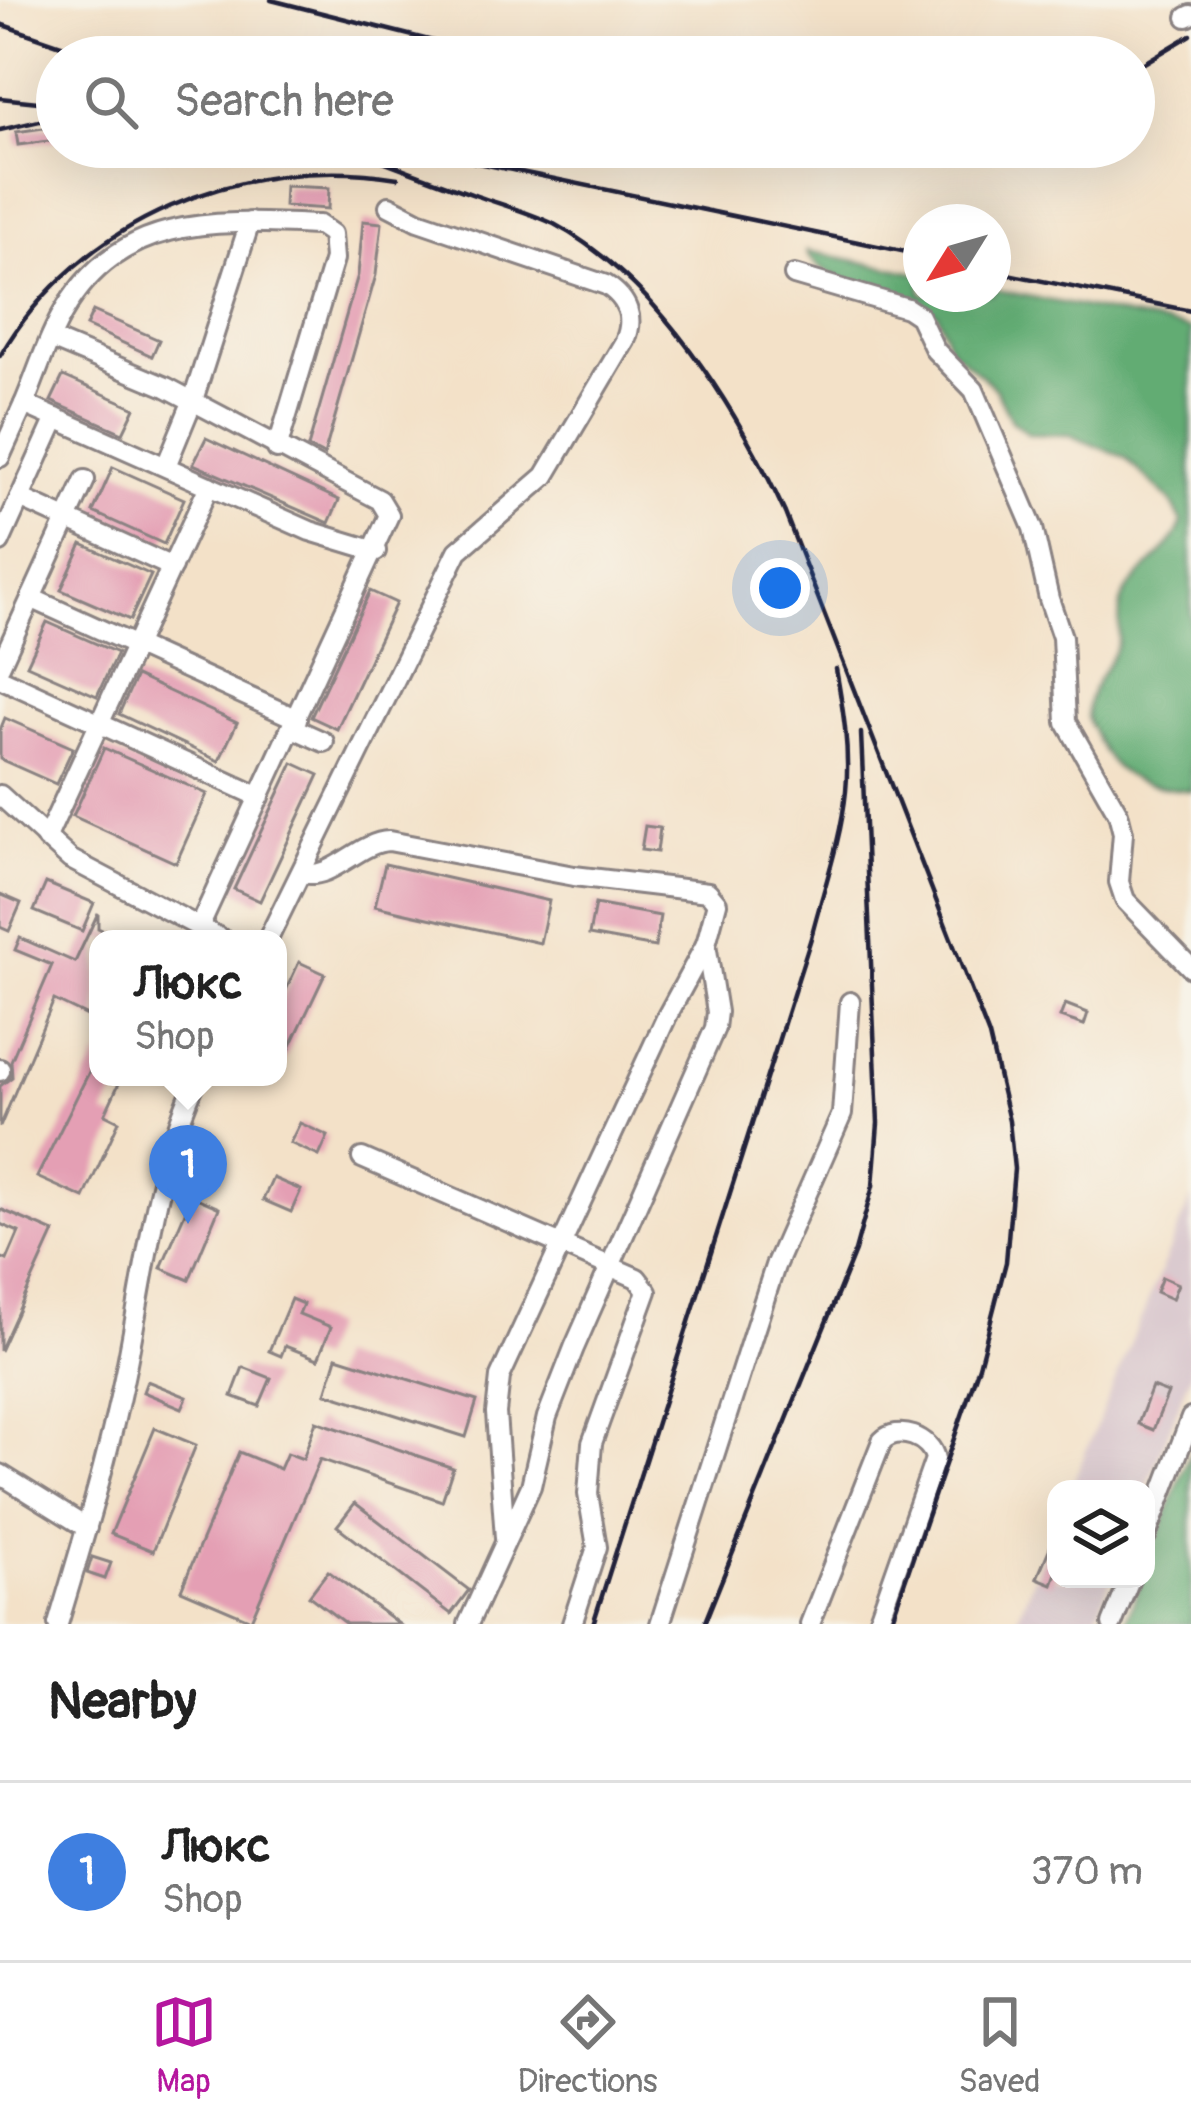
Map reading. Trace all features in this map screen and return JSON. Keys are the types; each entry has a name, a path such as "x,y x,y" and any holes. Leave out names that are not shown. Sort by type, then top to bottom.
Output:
{"street":[{"path":"273,930 458,551 545,476 625,341 631,322 621,296 606,285 418,221 389,206"},
{"path":"166,466 193,400 250,223"},
{"path":"0,458 64,309 85,281 135,243 194,224 320,225 332,234 334,260 277,448"},
{"path":"794,275 907,308 919,316 935,350 974,390 1039,545 1048,599 1061,637 1066,722 1118,813 1123,833 1119,882 1125,900 1191,968"},
{"path":"51,339 193,400 380,500 389,515 200,927"},
{"path":"24,404 310,531 376,551"},
{"path":"0,542 56,418"},
{"path":"0,666 85,480"},
{"path":"46,839 209,485"},
{"path":"20,498 172,567"},
{"path":"31,598 295,723 324,742"},
{"path":"0,678 260,797"},
{"path":"0,795 70,859 206,930"},
{"path":"302,872 319,874 368,844 389,841 574,876 708,892 717,903 706,944 667,1016 510,1352 496,1396 506,1543"},
{"path":"468,1624 532,1486 548,1417 715,1028 717,1012 706,944"},
{"path":"659,1624 775,1267 802,1199 836,1134 842,1114 850,1002"},
{"path":"58,1624 123,1387 163,1185 194,1086"},
{"path":"362,1158 643,1284 646,1300 592,1443 586,1471 597,1547 572,1624"},
{"path":"1155,1512 1191,1418"},
{"path":"810,1624 882,1441 900,1432 925,1441 935,1459 877,1624"},
{"path":"0,1474 87,1528"},
{"path":"1112,1624 1126,1588"}],"shaded area":[{"path":"1191,1198 1191,1374 1150,1480 1074,1480"},
{"path":"1047,1546 1047,1588 1107,1588 1093,1624 1015,1624"}],"green space":[{"path":"807,251 903,270 903,302 844,281 814,262"},
{"path":"1011,293 1191,329 1191,791 1145,783 1121,771 1102,750 1087,716 1093,689 1118,641 1125,594 1171,543 1182,522 1170,500 1124,457 1069,435 1029,434 1011,420 995,388 950,348 937,312 1011,312"},
{"path":"1191,1450 1191,1624 1125,1624 1139,1588 1155,1588 1155,1545"}],"building":[{"path":"36,129 36,143 18,145 16,132"},
{"path":"285,186 329,188 328,209 284,206"},
{"path":"363,221 382,223 376,275 324,455 308,447 358,275"},
{"path":"93,311 159,340 152,356 86,326"},
{"path":"63,376 135,408 123,433 51,401"},
{"path":"206,438 339,500 329,523 193,464"},
{"path":"113,467 184,499 164,544 93,512"},
{"path":"82,544 151,575 130,620 61,590"},
{"path":"370,591 396,603 337,729 311,717"},
{"path":"47,622 117,653 97,696 27,665"},
{"path":"136,676 237,723 219,761 119,714"},
{"path":"5,718 73,748 56,784 0,759"},
{"path":"104,748 207,794 176,863 73,816"},
{"path":"293,763 319,775 260,901 234,889"},
{"path":"645,826 660,828 657,852 641,850"},
{"path":"385,864 549,901 540,943 375,906"},
{"path":"46,883 94,903 82,931 34,911"},
{"path":"0,894 21,903 9,931 0,927"},
{"path":"595,904 660,916 655,947 589,935"},
{"path":"89,932 89,1017 54,1000 0,1127 0,1086 12,1077 11,1061 52,965 15,950 20,938 75,962"},
{"path":"299,962 325,974 287,1054 287,988"},
{"path":"1065,1004 1088,1013 1084,1025 1060,1017"},
{"path":"89,1072 89,1086 118,1086 105,1114 119,1121 84,1198 37,1177"},
{"path":"300,1123 328,1136 319,1156 290,1143"},
{"path":"273,1178 301,1190 291,1212 263,1200"},
{"path":"192,1196 219,1208 189,1280 161,1268"},
{"path":"0,1209 54,1232 0,1351 0,1257 7,1260 19,1232 0,1224"},
{"path":"1162,1277 1178,1284 1172,1299 1156,1292"},
{"path":"291,1299 303,1304 299,1314 331,1327 318,1359 285,1346 281,1356 269,1351"},
{"path":"337,1357 477,1401 466,1437 326,1393"},
{"path":"243,1367 271,1378 259,1406 232,1396"},
{"path":"147,1381 187,1397 182,1408 143,1392"},
{"path":"1152,1387 1168,1393 1153,1430 1138,1424"},
{"path":"316,1421 453,1468 442,1501 320,1459 251,1620 181,1590 239,1452 280,1469 287,1453 303,1459"},
{"path":"155,1428 196,1445 153,1551 111,1534"},
{"path":"355,1503 469,1590 451,1614 337,1526"},
{"path":"1047,1554 1047,1582 1037,1578"},
{"path":"92,1557 111,1563 105,1579 87,1573"},
{"path":"328,1571 399,1624 346,1624 309,1596"}],"railway":[{"path":"271,0 413,36"},
{"path":"0,24 36,36"},
{"path":"1155,56 1191,35"},
{"path":"0,98 36,102"},
{"path":"0,130 36,122"},
{"path":"402,168 526,212 592,248 660,312 718,390 785,513 989,1036 1009,1121 1014,1169 1006,1262 979,1366 890,1624"},
{"path":"502,168 903,251"},
{"path":"0,356 33,308 74,267 120,233 171,206 225,187 282,176 340,173 398,178"},
{"path":"1011,275 1191,311"},
{"path":"593,1624 836,847 847,760 836,669"},
{"path":"704,1624 855,1251 873,1186 878,1123 861,733"}],"place":[{"name":"Люкс","path":"188,1224"}]}
